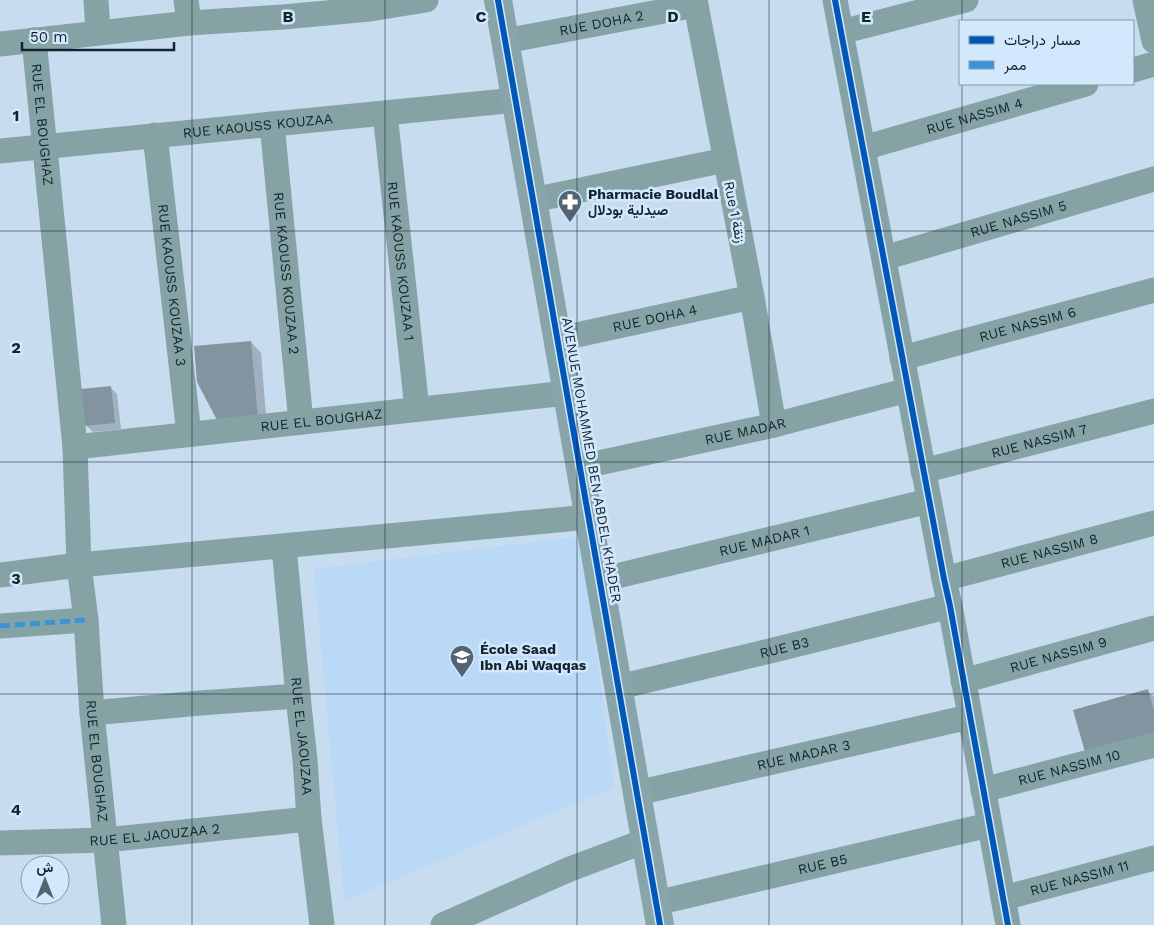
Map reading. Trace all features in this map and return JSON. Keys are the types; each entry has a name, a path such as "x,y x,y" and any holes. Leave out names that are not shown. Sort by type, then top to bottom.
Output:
{"street":[{"path":"96,0 98,32"},
{"path":"0,44 98,32 187,12 282,9 426,0"},
{"name":"AVENUE MOHAMMED BEN ABDEL KHADER","path":"498,0 658,914"},
{"path":"835,0 950,606 1008,925"},
{"path":"841,32 966,0"},
{"path":"1145,0 1154,41"},
{"name":"RUE DOHA 2","path":"505,41 696,2"},
{"name":"Rue 1 زنقة","path":"696,2 774,424"},
{"name":"RUE EL BOUGHAZ","path":"34,40 75,447 79,565 86,620 92,713 114,925"},
{"path":"1134,70 1154,64"},
{"name":"RUE NASSIM 4","path":"863,148 1083,85"},
{"name":"RUE KAOUSS KOUZAA","path":"0,151 516,100"},
{"name":"RUE KAOUSS KOUZAA 1","path":"385,113 417,409"},
{"name":"RUE KAOUSS KOUZAA 2","path":"272,124 301,422"},
{"name":"RUE KAOUSS KOUZAA 3","path":"155,135 189,434"},
{"path":"533,200 725,160"},
{"name":"RUE NASSIM 5","path":"884,258 1154,179"},
{"name":"RUE NASSIM 6","path":"902,358 1154,290"},
{"name":"RUE DOHA 4","path":"558,340 752,297"},
{"name":"RUE MADAR","path":"580,467 774,424 908,390"},
{"name":"RUE EL BOUGHAZ","path":"75,447 567,393"},
{"name":"RUE NASSIM 7","path":"923,471 1154,411"},
{"name":"RUE MADAR 1","path":"600,580 929,501"},
{"path":"0,575 79,565 589,517"},
{"name":"RUE NASSIM 8","path":"944,579 1154,523"},
{"name":"RUE EL JAOUZAA","path":"284,547 309,819 322,925"},
{"name":"RUE B3","path":"619,687 950,606"},
{"path":"0,626 86,620"},
{"name":"RUE NASSIM 9","path":"963,681 1154,628"},
{"path":"92,713 298,696"},
{"name":"RUE MADAR 3","path":"637,793 969,717"},
{"name":"RUE NASSIM 10","path":"983,790 1154,745"},
{"name":"RUE EL JAOUZAA 2","path":"0,843 105,840 309,819"},
{"name":"RUE B5","path":"658,914 989,825"},
{"path":"443,925 570,869 645,841"},
{"name":"RUE NASSIM 11","path":"1003,898 1154,858"}],"shaded area":[{"name":"École Saad Ibn Abi Waqqas","path":"581,536 614,787 344,901 314,569"}],"building":[{"path":"251,341 258,418 218,422 197,382 194,346"},
{"path":"111,386 115,423 85,426 81,389"},
{"path":"1148,689 1154,711 1154,733 1085,752 1073,710"}],"marked path":[{"path":"0,626 86,620"}],"cycle path":[{"path":"498,0 660,925"},
{"path":"835,0 950,606 1008,925"}],"place":[{"name":"Pharmacie Boudlal صيدلية بودلال","path":"570,223"},
{"name":"École Saad Ibn Abi Waqqas","path":"462,678"}]}
